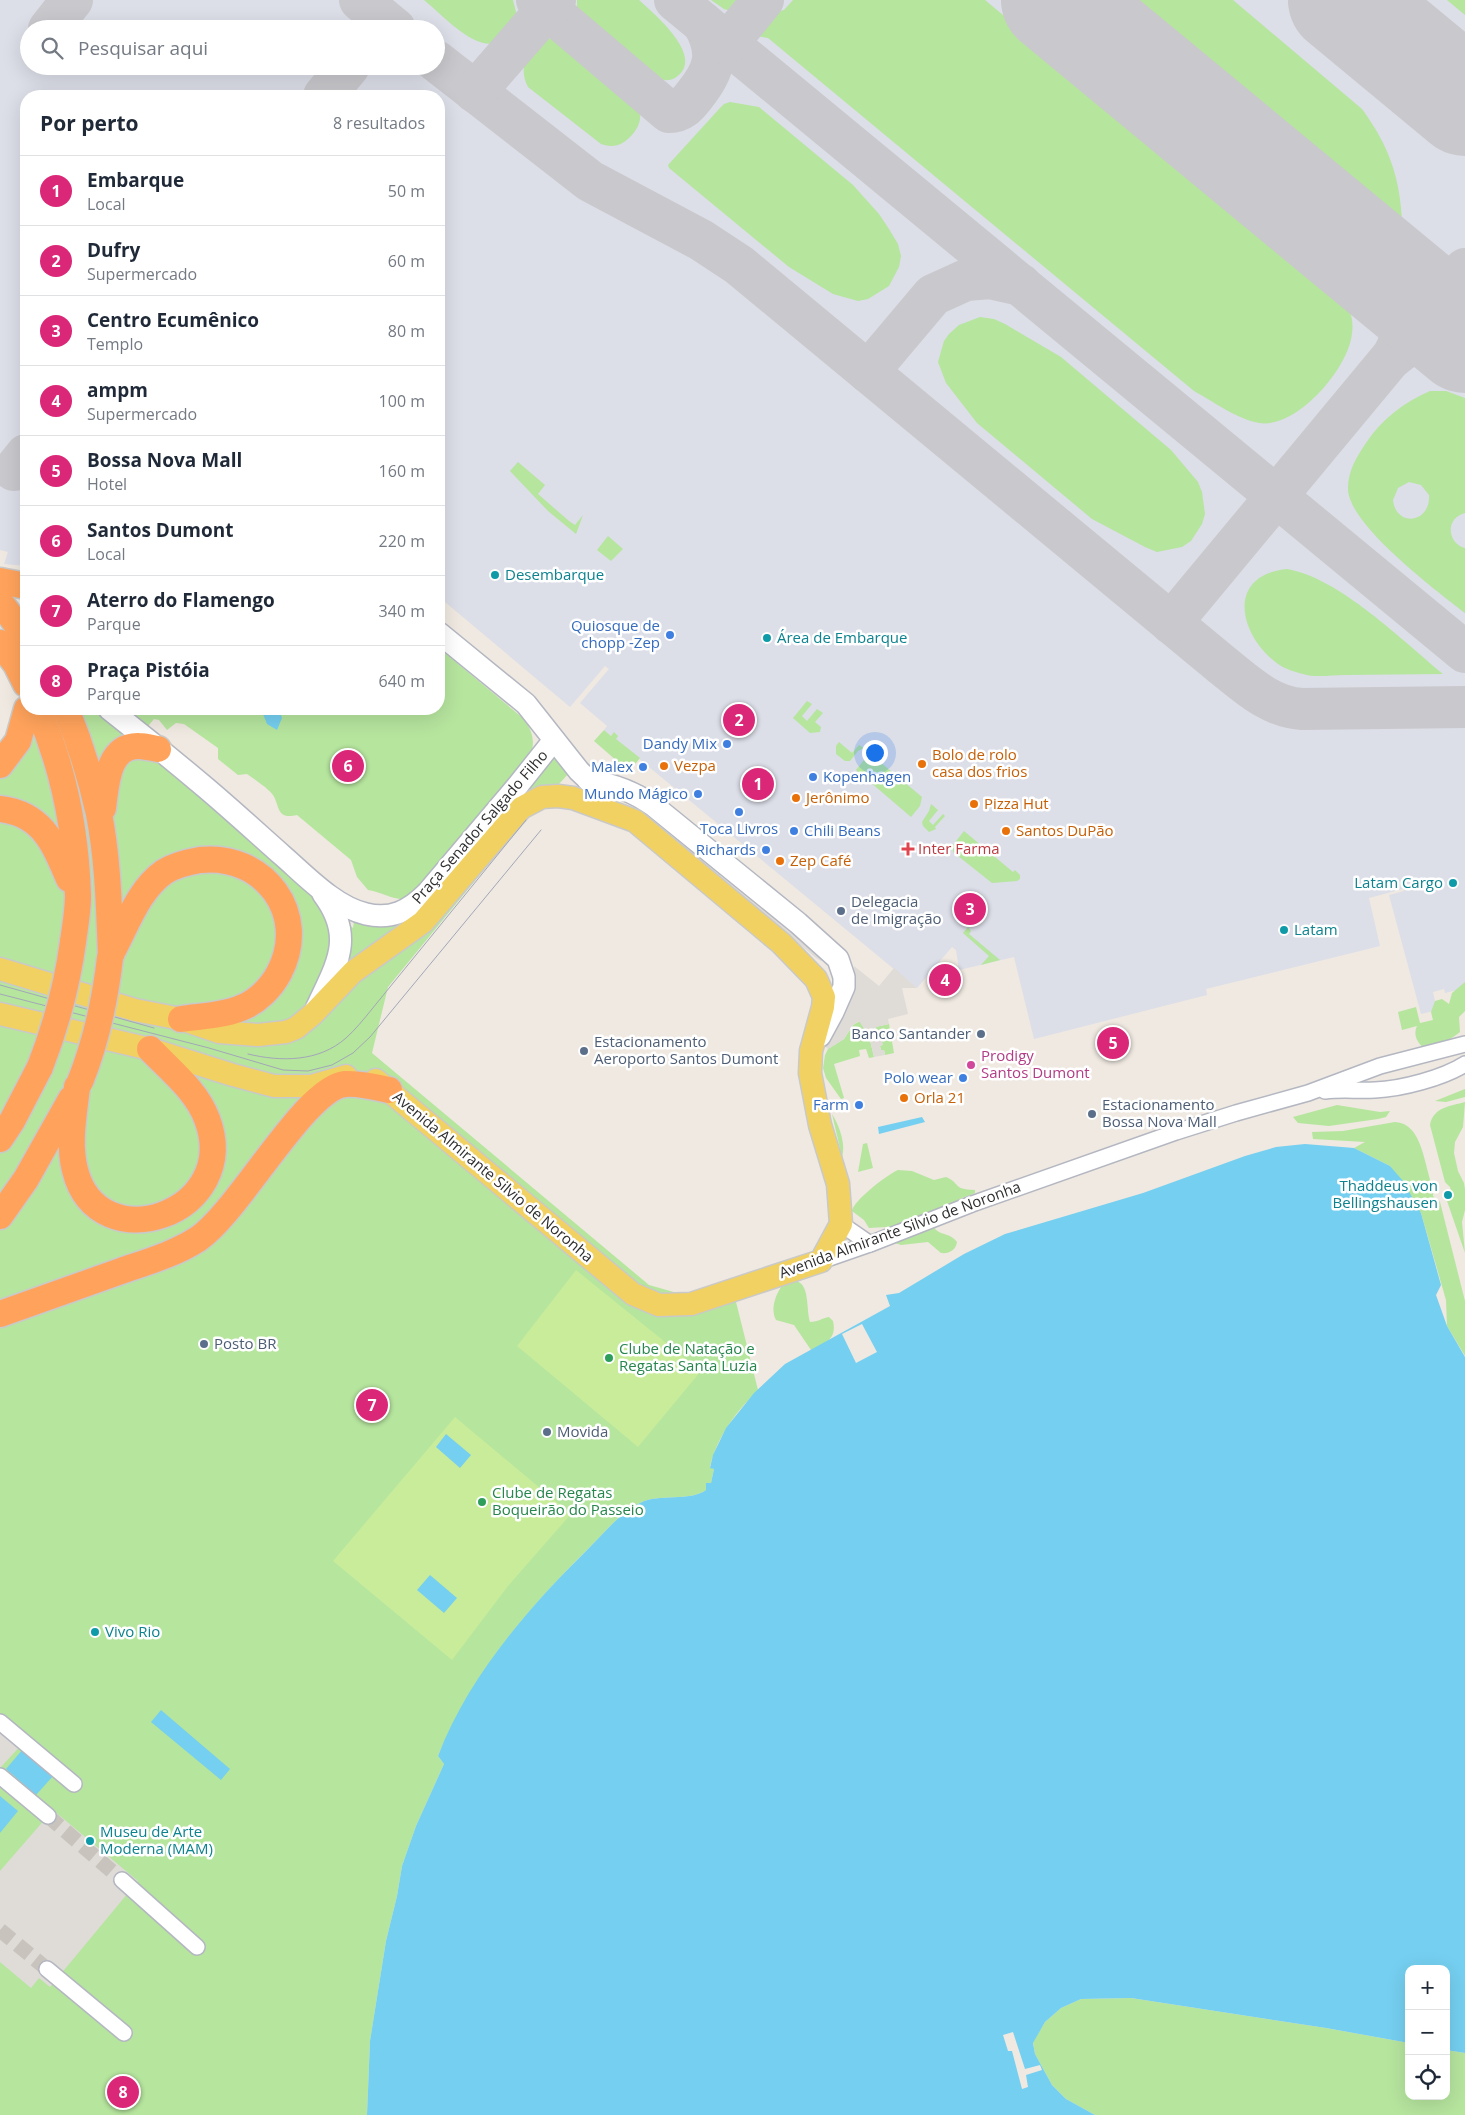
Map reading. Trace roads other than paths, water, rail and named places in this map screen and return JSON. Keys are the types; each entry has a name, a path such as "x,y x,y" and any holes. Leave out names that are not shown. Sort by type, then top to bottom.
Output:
{"highway":[{"path":"0,581 20,585"},
{"path":"0,602 20,629"},
{"path":"0,643 20,672"},
{"path":"0,765 18,742 25,715"},
{"path":"4,1129 40,1067 62,1005 69,973 78,898 70,812 53,745 40,715"},
{"path":"0,1216 26,1179 79,1085 101,1018 110,956 107,880 101,829 91,780 68,715"},
{"path":"101,829 107,777 115,759 127,748 138,746 158,749"},
{"path":"0,809 28,818 45,830 78,898"},
{"path":"110,956 148,888 164,872 176,866 204,860 229,861 250,869 267,883 284,905 290,933 286,955 276,978 263,994 242,1008 223,1014 181,1019"},
{"path":"79,1085 72,1147 75,1172 85,1194 93,1203 115,1216 152,1218 174,1212 191,1200 206,1179 212,1160 212,1136 207,1118 197,1101 182,1082 150,1049"},
{"path":"0,1314 170,1254 197,1239 214,1226 229,1210 298,1120 315,1101 330,1090 344,1084 374,1086 389,1090"}],"main road":[{"path":"0,969 135,1010 181,1019 219,1032 263,1035 291,1030 313,1014 353,972 411,932 434,911 515,813 526,803 542,797 558,796 573,798 635,821 781,943 816,979 824,997 811,1051 810,1073 820,1125 838,1184 841,1224 821,1261"},
{"name":"Avenida Almirante Silvio de Noronha","path":"0,1014 150,1049 274,1086 311,1086 356,1074 375,1079 633,1294 659,1305 690,1304 821,1261"}],"street":[{"name":"Praça Senador Salgado Filho","path":"116,715 315,884 348,907 366,914 392,915 409,909 426,894 554,740 526,704 445,637"},
{"path":"535,765 538,718"},
{"path":"554,740 588,780 635,821"},
{"path":"588,780 617,786 640,796 654,806 838,959 844,977 842,992 811,1051"},
{"path":"313,1014 336,962 342,937 336,915 315,884"},
{"name":"Avenida Almirante Silvio de Noronha","path":"821,1261 972,1204 1168,1135 1236,1113 1308,1093 1358,1072 1465,1044"},
{"name":"Avenida Almirante Silvio de Noronha","path":"1308,1093 1341,1089 1377,1090 1410,1084 1453,1071 1465,1064"},
{"path":"841,1224 870,1244"},
{"path":"2,1729 74,1784"},
{"path":"0,1776 48,1816"},
{"path":"122,1880 197,1947"},
{"path":"47,1969 124,2032"}],"water":[{"path":"263,715 281,715 282,718 277,730 267,724"},
{"path":"922,1117 925,1122 879,1134 878,1127"},
{"path":"1305,1144 1354,1148 1390,1166 1403,1181 1421,1213 1441,1285 1436,1295 1447,1326 1465,1357 1465,2053 1450,2051 1450,1965 1405,1965 1405,2042 1131,1998 1081,1999 1061,2008 1045,2022 1033,2043 1035,2054 1052,2085 1066,2099 1095,2115 367,2115 370,2041 386,1941 402,1866 416,1826 444,1764 438,1756 466,1698 483,1671 502,1644 544,1594 632,1507 656,1498 692,1496 706,1490 706,1483 711,1483 714,1469 710,1468 713,1455 726,1428 754,1393 785,1364 890,1306 886,1295 899,1293 964,1254 1005,1234 1143,1193 1245,1156 1276,1147"},
{"path":"446,1434 471,1455 460,1468 436,1447"},
{"path":"430,1575 457,1598 444,1613 417,1590"},
{"path":"161,1710 230,1769 221,1780 151,1722"},
{"path":"23,1749 54,1775 36,1795 6,1769"},
{"path":"0,1796 18,1811 0,1833"}],"tunnel":[{"path":"48,1816 122,1880"},
{"path":"0,1930 47,1969"}],"tram line":[{"path":"248,1054 286,1059 312,1056 324,1052 346,1038 366,1017 526,820"},
{"path":"0,994 209,1048 283,1070 308,1071 332,1065 353,1053 370,1037 541,830"},
{"path":"0,985 154,1028"}],"place":[{"name":"Desembarque","path":"495,575"},
{"name":"Quiosque de chopp -Zep","path":"670,635"},
{"name":"Área de Embarque","path":"767,638"},
{"name":"Dufry","path":"739,720"},
{"name":"Dandy Mix","path":"727,744"},
{"name":"Bolo de rolo casa dos frios","path":"922,764"},
{"name":"Santos Dumont","path":"348,766"},
{"name":"Vezpa","path":"664,766"},
{"name":"Malex","path":"643,767"},
{"name":"Kopenhagen","path":"813,777"},
{"name":"Embarque","path":"758,784"},
{"name":"Mundo Mágico","path":"698,794"},
{"name":"Jerônimo","path":"796,798"},
{"name":"Pizza Hut","path":"974,804"},
{"name":"Toca Livros","path":"739,812"},
{"name":"Chili Beans","path":"794,831"},
{"name":"Santos DuPão","path":"1006,831"},
{"name":"Inter Farma","path":"908,849"},
{"name":"Richards","path":"766,850"},
{"name":"Zep Café","path":"780,861"},
{"name":"Latam Cargo","path":"1453,883"},
{"name":"Centro Ecumênico","path":"970,909"},
{"name":"Delegacia de Imigração","path":"841,911"},
{"name":"Latam","path":"1284,930"},
{"name":"ampm","path":"945,980"},
{"name":"Banco Santander","path":"981,1034"},
{"name":"Bossa Nova Mall","path":"1113,1043"},
{"name":"Estacionamento Aeroporto Santos Dumont","path":"584,1051"},
{"name":"Prodigy Santos Dumont","path":"971,1065"},
{"name":"Polo wear","path":"963,1078"},
{"name":"Orla 21","path":"904,1098"},
{"name":"Farm","path":"859,1105"},
{"name":"Estacionamento Bossa Nova Mall","path":"1092,1114"},
{"name":"Thaddeus von Bellingshausen","path":"1448,1195"},
{"name":"Posto BR","path":"204,1344"},
{"name":"Clube de Natação e Regatas Santa Luzia","path":"609,1358"},
{"name":"Aterro do Flamengo","path":"372,1405"},
{"name":"Movida","path":"547,1432"},
{"name":"Clube de Regatas Boqueirão do Passeio","path":"482,1502"},
{"name":"Vivo Rio","path":"95,1632"},
{"name":"Museu de Arte Moderna (MAM)","path":"90,1841"},
{"name":"Praça Pistóia","path":"123,2092"}]}
